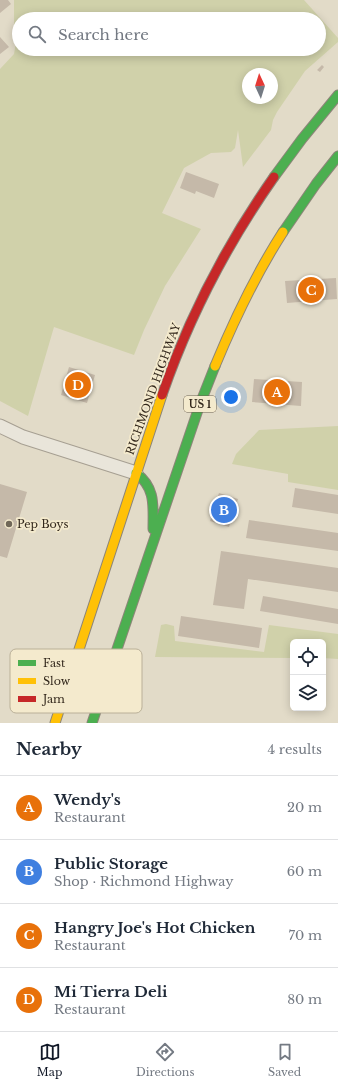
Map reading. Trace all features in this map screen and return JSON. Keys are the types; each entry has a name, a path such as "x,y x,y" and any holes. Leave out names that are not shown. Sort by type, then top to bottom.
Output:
{"main road":[{"name":"RICHMOND HIGHWAY","path":"79,649 174,361 190,324 222,260 243,223 282,166 338,95"},
{"name":"US 1","path":"117,649 203,397 227,334 250,288 280,238 322,175 338,156"},
{"path":"136,473 146,481 152,495 154,543"},
{"name":"RICHMOND HIGHWAY","path":"55,723 58,713"},
{"name":"US 1","path":"92,723 95,713"}],"street":[{"path":"0,426 23,437 136,473"}],"green space":[{"path":"14,0 304,0 315,12 14,12"},
{"path":"326,25 338,38 338,42 326,53"},
{"path":"12,56 322,56 305,71 277,112 273,120 271,130 243,167 238,130 235,148 231,152 211,153 184,168 162,213 201,229 165,286 134,355 54,327 28,416 0,401 0,69"},
{"path":"338,426 338,490 288,482 288,474 232,464 236,454 259,430"},
{"path":"166,624 174,626 175,641 264,652 269,625 338,634 338,659 326,658 326,639 290,639 290,658 155,657 161,625"}],"building":[{"path":"0,0 8,0 11,4 0,13"},
{"path":"0,37 9,47 0,54"},
{"path":"322,65 324,67 320,72 317,70"},
{"path":"186,172 219,184 214,198 196,191 195,194 180,188"},
{"path":"336,278 337,299 287,303 285,281"},
{"path":"69,367 95,375 87,403 61,395"},
{"path":"254,379 302,382 301,406 252,402"},
{"name":"Pep Boys","path":"0,484 27,492 7,558 0,556"},
{"path":"295,488 338,495 338,514 292,507"},
{"path":"219,493 238,499 229,527 210,521"},
{"path":"249,520 338,533 338,551 246,538"},
{"path":"221,551 338,568 338,592 248,579 244,609 213,605"},
{"path":"263,596 338,609 338,624 260,611"},
{"path":"181,616 262,628 259,648 178,636"}],"traffic: fast":[{"path":"274,177 302,139 338,95"},
{"path":"283,232 316,184 338,156"},
{"path":"117,649 200,404 215,366"},
{"path":"136,473 147,485 150,491 153,505 153,529"},
{"path":"92,723 95,713"}],"traffic: slow":[{"path":"215,366 246,298 283,232"},
{"path":"79,649 162,395"},
{"path":"55,723 58,713"}],"traffic: jam":[{"path":"162,395 184,337 210,282 240,228 274,177"}],"place":[{"name":"Hangry Joe's Hot Chicken","path":"311,290"},
{"name":"Mi Tierra Deli","path":"78,385"},
{"name":"Wendy's","path":"277,392"},
{"name":"Public Storage","path":"224,510"},
{"name":"Pep Boys","path":"9,524"}]}
